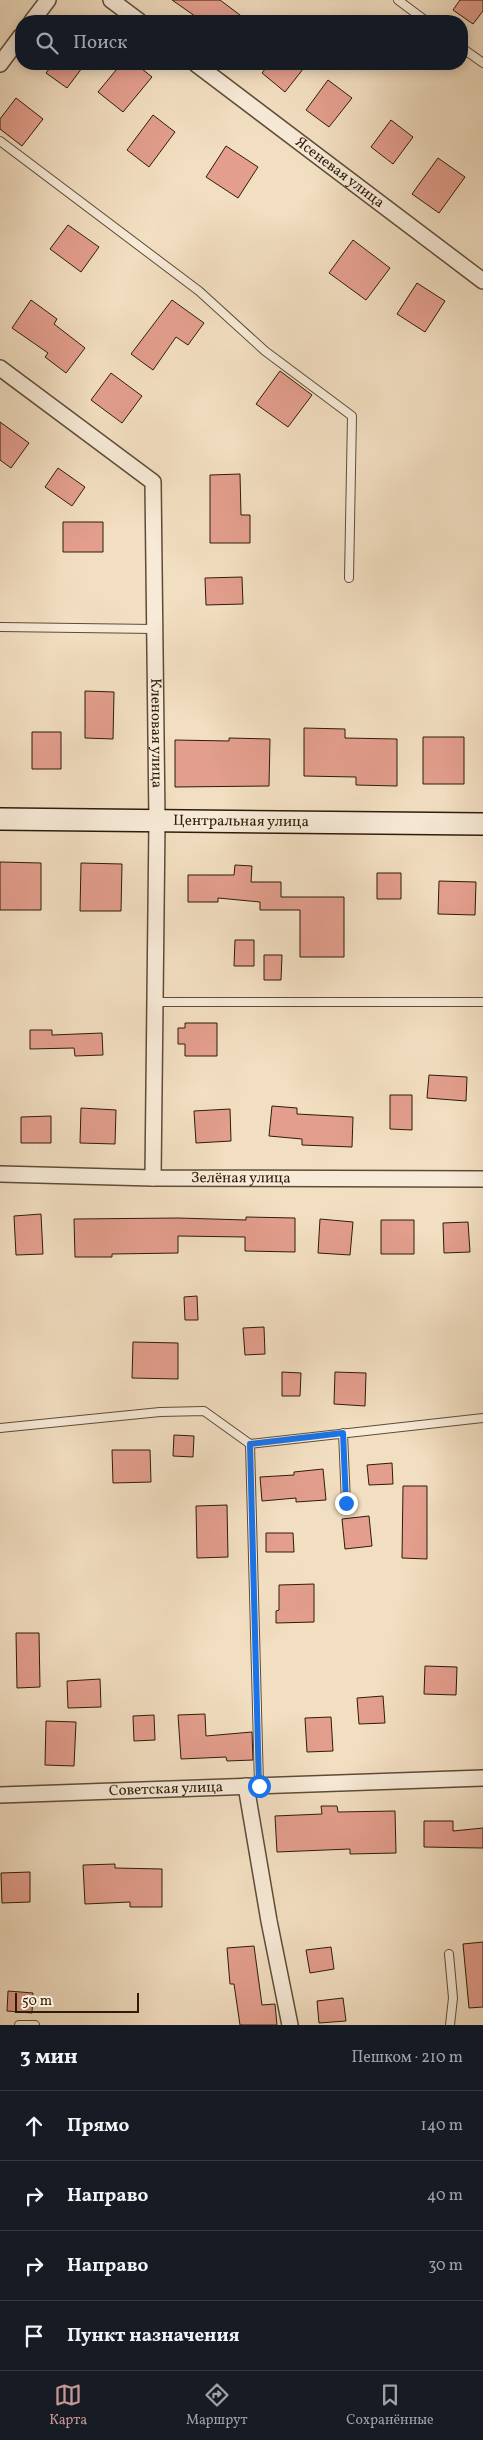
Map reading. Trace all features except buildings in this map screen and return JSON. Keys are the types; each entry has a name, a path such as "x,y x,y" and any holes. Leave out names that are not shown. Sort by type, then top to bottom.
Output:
{"street":[{"path":"37,15 48,0"},
{"path":"111,0 131,15"},
{"path":"0,64 15,44"},
{"name":"Ясеневая улица","path":"204,70 483,281"},
{"name":"Кленовая улица","path":"0,368 153,482 157,821 153,1178"},
{"name":"Центральная улица","path":"0,820 483,824"},
{"name":"Зелёная улица","path":"0,1174 153,1178 483,1179"},
{"name":"Советская улица","path":"0,1794 483,1778"},
{"path":"253,1786 269,1921 290,2025"}],"lane":[{"path":"398,0 418,15"},
{"path":"468,52 483,63"},
{"path":"0,141 198,291 265,352 352,416 349,578"},
{"path":"0,628 155,629"},
{"path":"155,1002 483,1002"},
{"path":"0,1428 160,1412 204,1411 250,1444 483,1418"},
{"path":"343,1433 346,1503"},
{"path":"250,1444 253,1786"},
{"path":"449,1954 453,1998 450,2025"},
{"path":"19,2025 35,2025"}],"route":[{"path":"259,1786 250,1444 343,1433 346,1503"}]}
